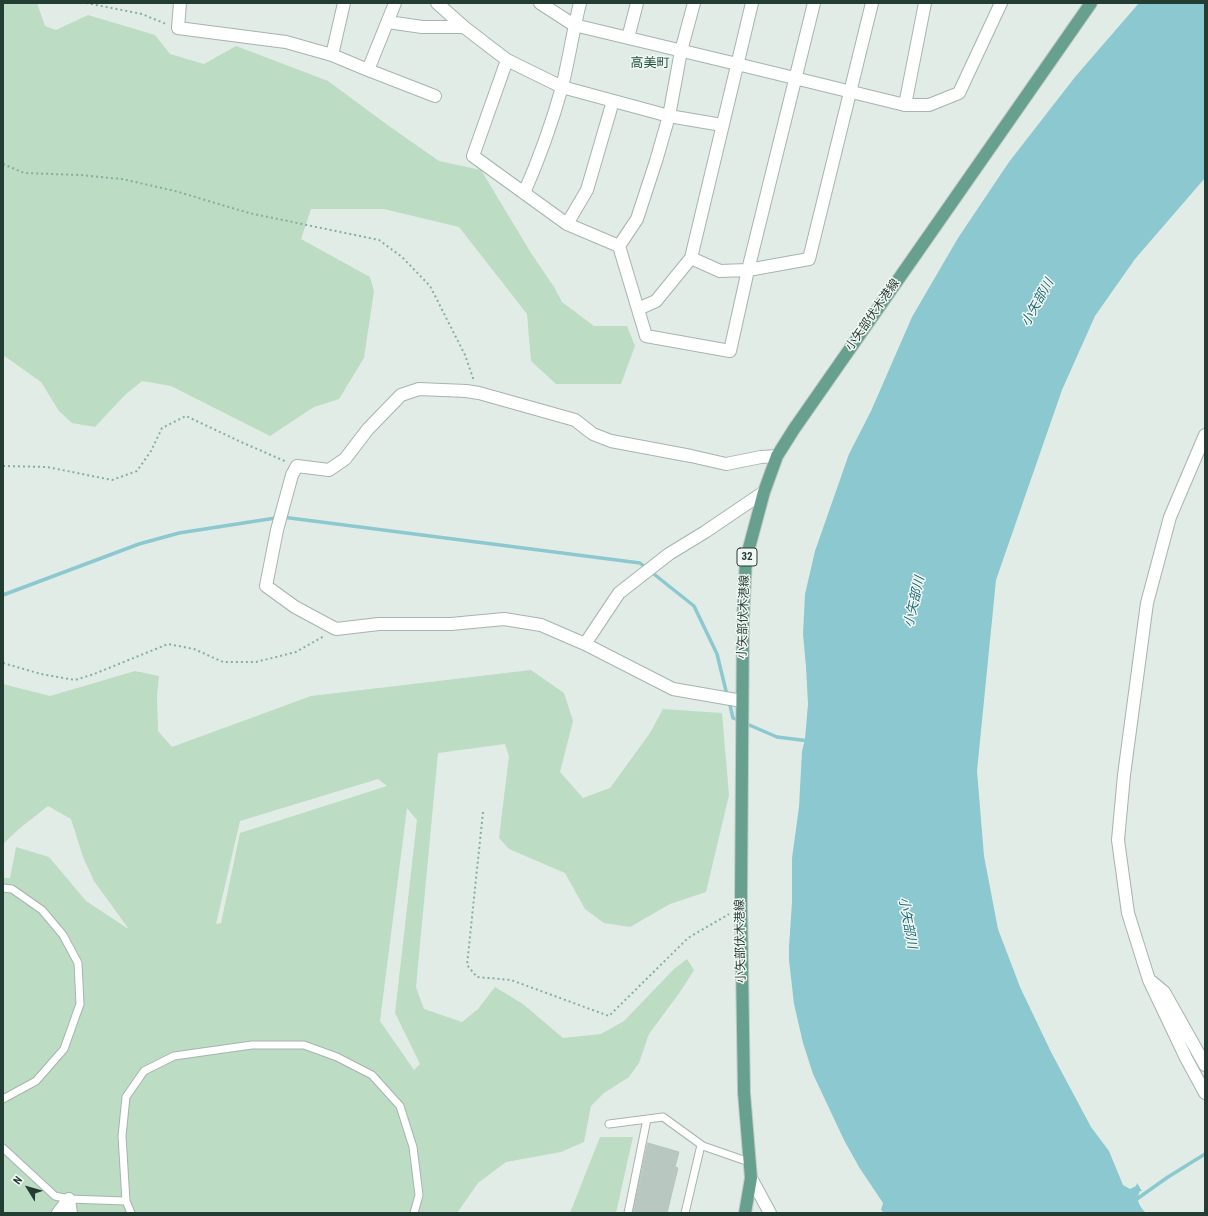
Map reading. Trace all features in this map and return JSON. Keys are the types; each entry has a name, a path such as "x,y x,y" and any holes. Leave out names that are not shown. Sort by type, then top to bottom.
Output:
{"main road":[{"name":"小矢部伏木港線","path":"745,1213 750,1178 744,1093 741,908 743,619 746,559 764,492 777,456 853,344 1091,3"}],"street":[{"path":"180,3 178,28 286,42 332,55 435,96"},
{"path":"332,55 344,3"},
{"path":"368,70 395,3"},
{"path":"437,3 464,27 507,60 562,86 669,116 722,125"},
{"path":"540,3 574,25 905,105 930,105 959,93 1001,3"},
{"path":"524,193 539,158 562,86 574,25 580,3"},
{"path":"628,38 637,3"},
{"path":"619,246 637,219 669,116 681,51 694,3"},
{"path":"638,309 656,301 691,258 752,3"},
{"path":"619,246 646,336 730,351 748,270 814,3"},
{"path":"691,258 720,271 748,270 809,260 872,3"},
{"path":"905,105 925,3"},
{"path":"388,22 422,27 464,27"},
{"path":"507,60 473,156 567,224 619,246"},
{"path":"567,224 587,190 613,101"},
{"path":"742,701 673,689 585,644 541,625 504,619 451,624 379,624 336,630 294,607 266,586 277,530 292,475 297,466 329,470 345,459 368,429 401,395 419,389 478,393 575,420 593,434 611,441 726,464 761,457 777,456"},
{"path":"1205,435 1170,517 1147,603 1124,775 1118,840 1128,913 1149,980 1186,1058 1205,1093"},
{"path":"585,644 619,594 669,554 705,532 764,492"},
{"path":"1149,980 1164,992 1205,1065"},
{"path":"750,1178 770,1213"},
{"path":"58,1213 69,1199"},
{"path":"69,1199 71,1213"}],"lane":[{"path":"3,888 12,889 42,910 63,936 78,963 80,1004 64,1048 36,1081 3,1099"},
{"path":"131,1213 126,1201 122,1136 126,1097 144,1071 174,1056 252,1045 304,1045 337,1057 372,1075 400,1106 413,1147 419,1195 414,1213"},
{"path":"609,1124 663,1117 702,1145 749,1162"},
{"path":"628,1213 647,1119"},
{"path":"685,1213 702,1145"},
{"path":"3,1148 55,1196 69,1199 126,1201"}],"path":[{"path":"86,3 142,14 178,28"},
{"path":"3,164 28,174 80,175 122,179 175,191 248,213 379,240 402,257 430,286 465,355 478,393"},
{"path":"3,466 47,467 112,480 137,471 151,451 162,428 186,416 240,442 297,466"},
{"path":"3,663 41,674 74,680 94,674 168,644 194,649 224,662 256,662 296,652 336,630"},
{"path":"484,812 467,965 477,977 511,980 608,1016 688,938 741,908"}],"green space":[{"path":"3,3 37,3 45,26 56,30 88,15 155,35 170,54 204,64 236,46 328,81 439,161 481,170 562,302 594,326 627,326 635,346 621,384 556,384 531,361 527,314 459,227 384,209 311,209 301,239 370,277 374,291 364,358 339,399 314,407 270,436 171,386 142,381 125,395 95,427 72,423 59,411 41,382 3,355"},
{"path":"531,670 564,693 573,721 560,772 583,798 610,788 650,733 663,709 722,713 729,795 706,892 670,904 630,927 604,923 585,909 565,873 509,849 499,838 509,756 505,744 438,753 416,987 424,1009 462,1022 478,1009 495,987 523,1004 563,1038 601,1034 624,1021 674,969 687,959 694,970 680,992 649,1034 639,1063 629,1077 604,1093 591,1106 584,1142 561,1152 506,1162 478,1183 457,1213 3,1213 3,878 10,878 16,847 49,857 86,901 128,928 94,881 83,857 71,819 48,806 20,828 3,844 3,684 50,696 135,671 159,676 157,696 158,731 172,747 311,696","holes":["378,779 387,786 240,833 221,923 216,924 240,821","407,808 417,820 395,1013 420,1064 414,1070 380,1021"]},
{"path":"600,1137 633,1137 616,1213 570,1213"}],"water":[{"name":"小矢部川","path":"1139,3 1205,3 1205,178 1135,259 1095,316 1062,390 996,580 977,771 984,856 998,929 1020,987 1051,1052 1091,1127 1109,1151 1123,1185 1130,1189 1136,1186 1137,1183 1142,1191 1140,1191 1138,1200 1140,1206 1146,1213 884,1213 881,1210 883,1203 859,1167 844,1140 813,1074 803,1043 794,1004 789,947 792,902 792,858 799,807 802,751 805,739 808,704 803,634 805,594 815,551 849,454 871,411 912,317 958,238 1009,162 1075,77"}],"building":[{"path":"648,1143 679,1152 675,1167 678,1168 667,1213 633,1213"}],"waterway":[{"path":"3,595 139,544 179,533 282,517 640,563 694,606 717,654 727,695"},
{"path":"729,701 733,718 777,737 809,741"},
{"path":"1134,1201 1168,1177 1205,1154"}],"district":[{"name":"高美町","path":"650,64"}]}
